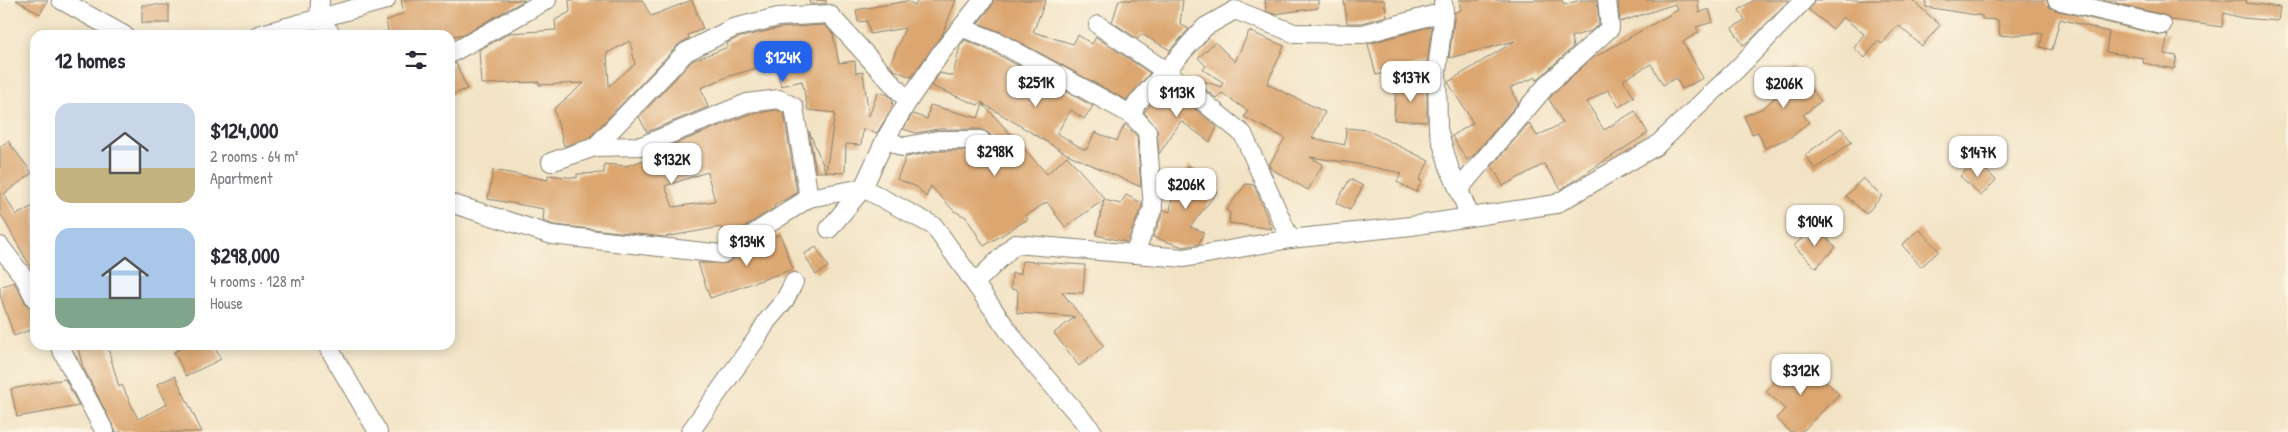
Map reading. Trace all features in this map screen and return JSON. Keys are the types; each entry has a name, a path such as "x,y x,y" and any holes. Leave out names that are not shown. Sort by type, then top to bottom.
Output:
{"street":[{"path":"61,0 115,30"},
{"path":"320,0 320,19 328,30"},
{"path":"277,30 386,0"},
{"path":"455,51 547,0"},
{"path":"829,229 863,188 886,138 908,101 940,54 963,28 983,0"},
{"path":"1458,189 1546,86 1610,28 1607,0"},
{"path":"975,284 1015,244 1184,258 1290,238 1411,226 1556,204 1656,146 1737,70 1804,0"},
{"path":"2057,0 2162,25"},
{"path":"1132,115 1136,104 1164,70 1205,27 1235,10 1294,33 1363,34 1443,6 1437,71 1438,129 1449,167 1470,216"},
{"path":"595,148 686,52 733,28 778,17 829,14 908,101"},
{"path":"1098,25 1164,70 1244,134 1290,238"},
{"path":"963,28 998,42 1132,115 1146,131 1153,208 1134,254"},
{"path":"551,162 595,148 641,146 747,104 779,99 794,107 810,198"},
{"path":"886,138 902,147 938,140 980,140"},
{"path":"455,205 552,235 722,254 810,198 863,188 934,226 1022,350 1093,432"},
{"path":"0,246 25,279 30,289"},
{"path":"690,432 767,321 785,300 794,282"},
{"path":"62,350 104,432"},
{"path":"330,350 378,432"}],"building":[{"path":"16,0 48,0 40,14"},
{"path":"401,0 525,0 464,34 455,36 455,30 388,30 386,21 404,13"},
{"path":"569,0 642,0 651,16 692,0 703,29 688,35 689,38 678,45 589,138 564,146 554,109 584,83 539,85 539,82 481,84 479,50 510,33 556,30 555,20 570,12","holes":["630,41 635,64 609,86 607,53"]},
{"path":"809,0 826,0 826,4 810,4"},
{"path":"918,0 956,0 942,35 911,77 894,70 890,65 905,28 870,34 867,21 858,22 856,10 907,1 915,5"},
{"path":"993,0 1046,0 1033,32 1073,44 1078,35 1092,44 1096,37 1150,73 1126,100 1003,33 978,23 991,7"},
{"path":"1119,0 1183,0 1180,24 1189,29 1170,50 1141,34 1138,39 1112,22"},
{"path":"1265,0 1318,0 1318,8 1274,14 1266,11"},
{"path":"1344,0 1384,0 1387,16 1362,23 1347,23"},
{"path":"1459,0 1562,0 1564,5 1580,0 1597,0 1599,24 1591,31 1571,37 1573,47 1537,80 1536,77 1510,88 1518,103 1473,156 1467,160 1452,136 1473,123 1448,82 1515,41 1449,58 1455,12 1461,10"},
{"path":"1618,0 1698,0 1699,13 1709,9 1713,22 1696,27 1699,32 1683,42 1703,78 1682,89 1676,78 1663,85 1651,64 1623,80 1634,97 1619,107 1608,90 1587,102 1604,130 1635,111 1648,133 1561,189 1544,164 1503,186 1492,166 1529,123 1537,136 1563,123 1549,99 1554,93 1591,59 1678,10 1675,4 1620,22"},
{"path":"1754,0 1789,0 1750,41 1743,45 1732,28 1745,20 1739,10"},
{"path":"1814,0 1912,0 1940,25 1922,46 1898,25 1882,44 1878,41 1865,58 1854,48 1864,34 1843,17 1833,29 1809,10"},
{"path":"1926,0 2047,0 2049,7 2055,10 2160,35 2168,34 2164,54 2177,56 2174,69 2143,63 2144,58 2106,52 2109,32 2060,19 2052,50 2040,47 2043,33 2000,36 1998,20 1982,19 1982,16 1926,7"},
{"path":"2103,0 2247,0 2246,3 2280,7 2278,21 2242,18 2224,13 2222,27 2171,20 2164,15"},
{"path":"142,5 169,5 169,23 142,23"},
{"path":"825,25 833,34 839,63 855,61 856,73 863,72 869,116 878,92 888,95 893,100 892,108 877,133 863,129 861,145 846,144 845,173 826,172 835,113 808,110 802,81 781,86 775,63 729,76 701,88 708,107 647,132 639,117 692,61 728,47 727,43 737,38 780,28"},
{"path":"1432,26 1427,62 1376,75 1368,44"},
{"path":"1249,31 1284,46 1267,84 1325,112 1312,138 1345,145 1346,128 1367,130 1429,161 1419,180 1422,181 1416,192 1397,182 1401,173 1358,164 1310,157 1323,164 1308,190 1270,168 1269,165 1285,138 1244,117 1248,111 1222,93 1216,98 1193,79 1221,87 1223,82 1203,70 1206,66 1198,58 1215,42 1235,62"},
{"path":"965,40 993,52 1093,106 1084,119 1071,110 1057,133 1083,149 1087,149 1095,132 1117,141 1125,124 1137,136 1141,187 1065,153 981,102 978,105 931,86 940,73 953,76 960,46"},
{"path":"455,63 467,89 455,93"},
{"path":"1794,66 1799,75 1821,101 1803,115 1809,122 1793,136 1765,148 1758,132 1752,134 1744,116 1763,108 1779,94 1771,78"},
{"path":"1396,84 1427,87 1427,122 1394,120"},
{"path":"1168,87 1217,127 1210,142 1181,121 1159,154 1157,130 1144,112"},
{"path":"983,104 1047,174 1067,156 1105,199 1065,227 1047,202 1026,216 1028,219 984,246 966,217 954,211 931,186 926,197 917,187 897,179 906,157 939,151 981,151 987,149 992,140 990,134 981,129 938,129 916,133 903,129 913,114 927,119 930,105 978,118"},
{"path":"777,110 784,114 797,193 775,205 774,208 723,240 721,227 665,237 554,225 543,221 544,209 488,199 493,170 548,180 548,175 577,178 577,174 604,173 604,164 626,166 659,155 657,151 747,115","holes":["707,172 715,201 673,207 665,186"]},
{"path":"1841,128 1852,142 1815,169 1805,155"},
{"path":"809,131 826,172 816,172"},
{"path":"8,141 30,170 30,174 4,194 16,215 30,208 30,266 0,213 0,147"},
{"path":"1976,160 1996,180 1981,196 1960,176"},
{"path":"1188,165 1210,181 1210,187 1217,192 1190,227 1204,232 1199,244 1183,247 1153,237 1164,210 1170,212 1173,190 1182,179"},
{"path":"1863,178 1882,196 1866,214 1846,196"},
{"path":"1350,179 1363,186 1350,210 1336,203"},
{"path":"1246,184 1254,185 1272,229 1229,223 1230,213 1226,210"},
{"path":"1126,195 1142,203 1127,242 1096,235 1104,200 1121,204"},
{"path":"1814,226 1836,247 1816,268 1794,246"},
{"path":"1919,229 1939,251 1921,267 1902,245"},
{"path":"780,234 793,269 710,298 698,263 727,263 764,240"},
{"path":"816,247 828,267 816,275 804,254"},
{"path":"1022,261 1085,265 1083,293 1062,292 1104,346 1079,366 1054,333 1075,317 1017,313 1018,290 1011,289 1012,273 1021,274"},
{"path":"14,282 26,304 30,307 30,330 14,336 0,295 0,287"},
{"path":"78,350 108,350 119,387 122,385 138,419 167,404 157,384 175,376 202,432 116,432 83,367"},
{"path":"178,350 216,350 221,359 186,376 174,352"},
{"path":"1800,356 1839,394 1802,432 1790,432 1776,418 1785,409 1766,391"},
{"path":"65,379 79,406 17,417 11,389"}]}
